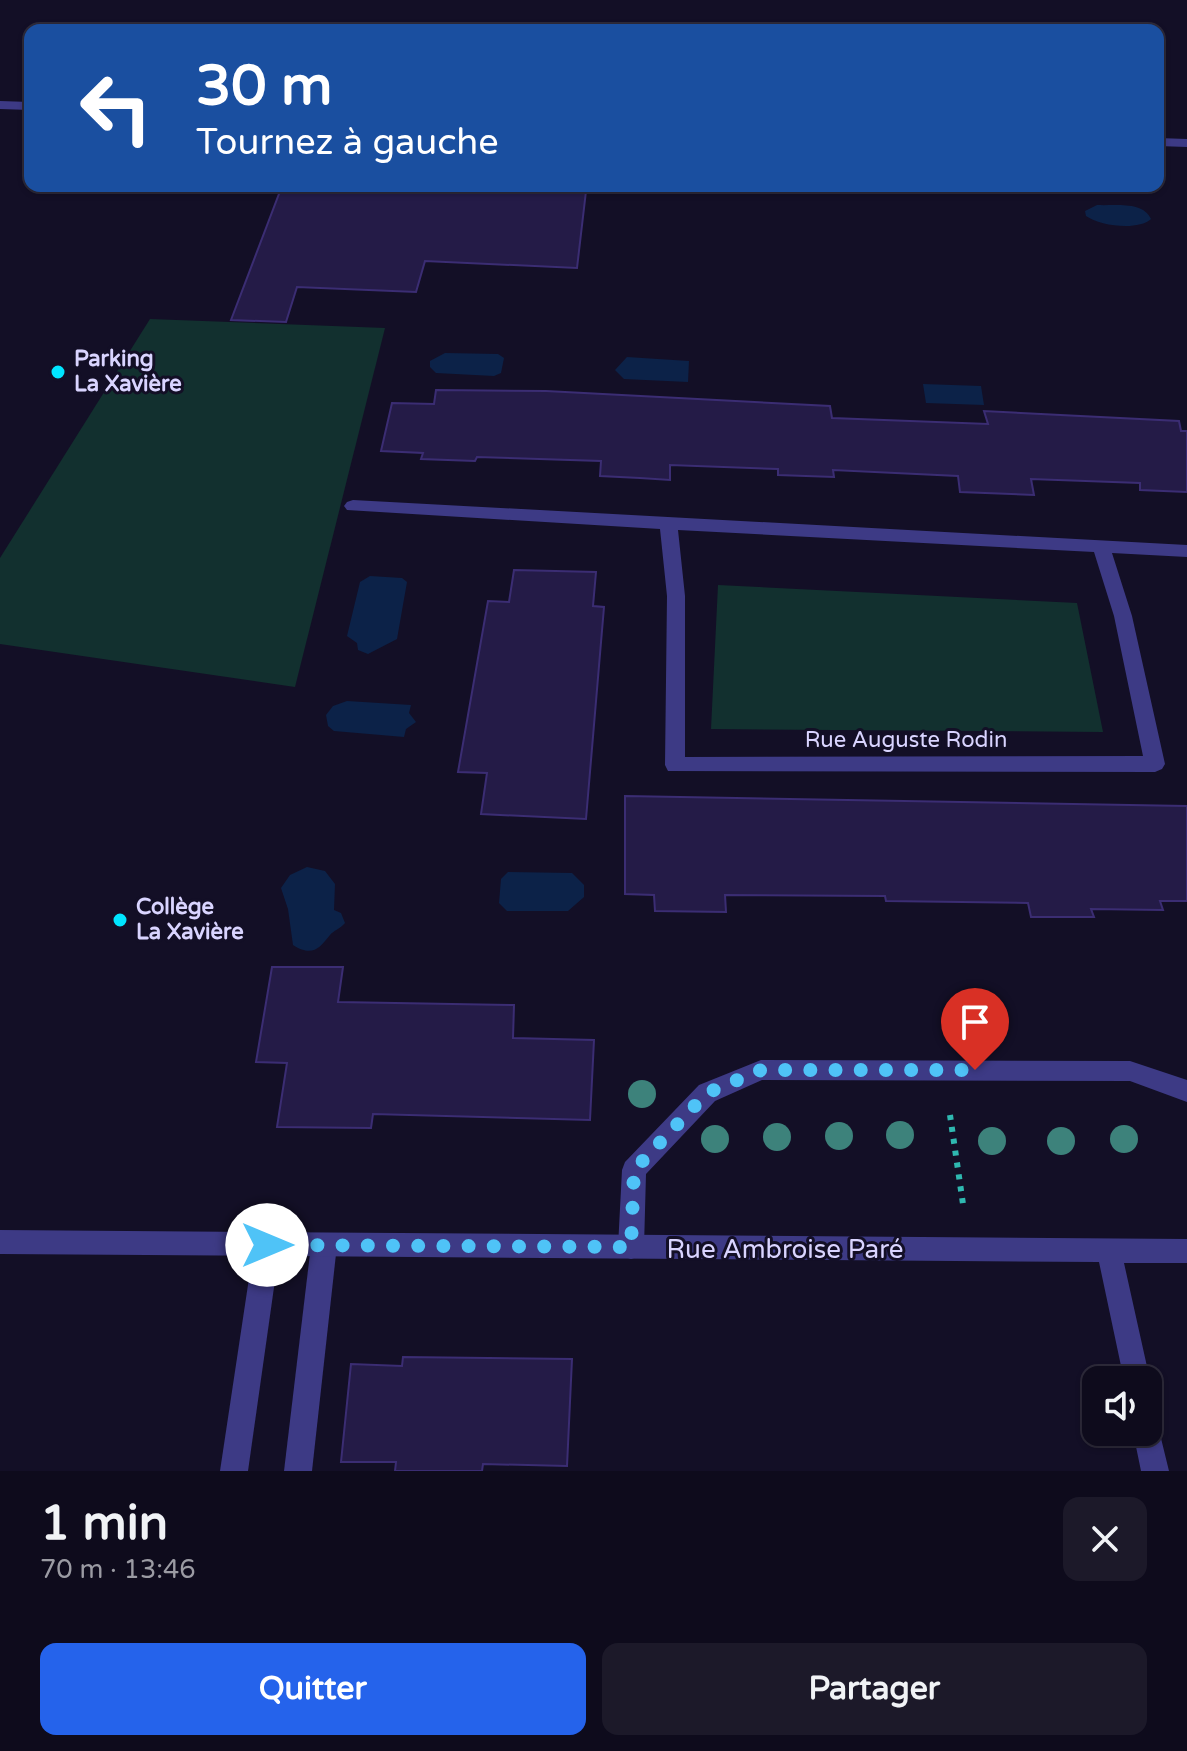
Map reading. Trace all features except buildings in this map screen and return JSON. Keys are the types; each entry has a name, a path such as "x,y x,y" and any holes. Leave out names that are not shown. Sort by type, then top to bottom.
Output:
{"street":[{"path":"0,105 24,106"},
{"path":"1164,142 1187,143"},
{"path":"353,506 1187,551"},
{"name":"Rue Auguste Rodin","path":"669,525 676,596 675,765 1155,764 1123,616 1101,547"},
{"path":"631,1247 634,1170 707,1093 761,1070 1130,1071 1187,1091"},
{"name":"Rue Ambroise Paré","path":"0,1242 1187,1251"},
{"path":"234,1471 267,1245"},
{"path":"298,1471 324,1245"},
{"path":"1109,1251 1134,1366"},
{"path":"1150,1446 1155,1471"}],"path":[{"path":"944,1070 969,1250"}],"green space":[{"path":"150,319 385,328 295,687 0,644 0,558"},
{"path":"718,585 1077,603 1103,732 711,729"}],"water":[{"path":"1097,205 1135,207 1142,209 1151,219 1128,226 1100,222 1086,216 1085,211"},
{"path":"445,353 498,354 504,358 501,373 494,376 436,373 430,367 430,361"},
{"path":"627,357 689,361 688,382 624,379 615,370"},
{"path":"923,384 981,386 984,405 926,403"},
{"path":"370,576 402,578 407,582 397,639 368,654 358,650 357,643 347,636 360,582"},
{"path":"347,701 411,705 409,713 416,722 406,729 404,737 334,731 328,726 326,715 333,706"},
{"path":"307,867 325,871 335,884 334,910 341,913 345,923 310,951 293,945 288,909 281,888 290,875"},
{"path":"508,872 572,873 584,885 584,897 568,911 507,911 499,903 501,879"}],"place":[{"name":"Parking La Xavière","path":"58,372"},
{"name":"Collège La Xavière","path":"120,920"}],"route":[{"path":"267,1245 631,1247 634,1170 707,1093 761,1070 975,1070"}]}
